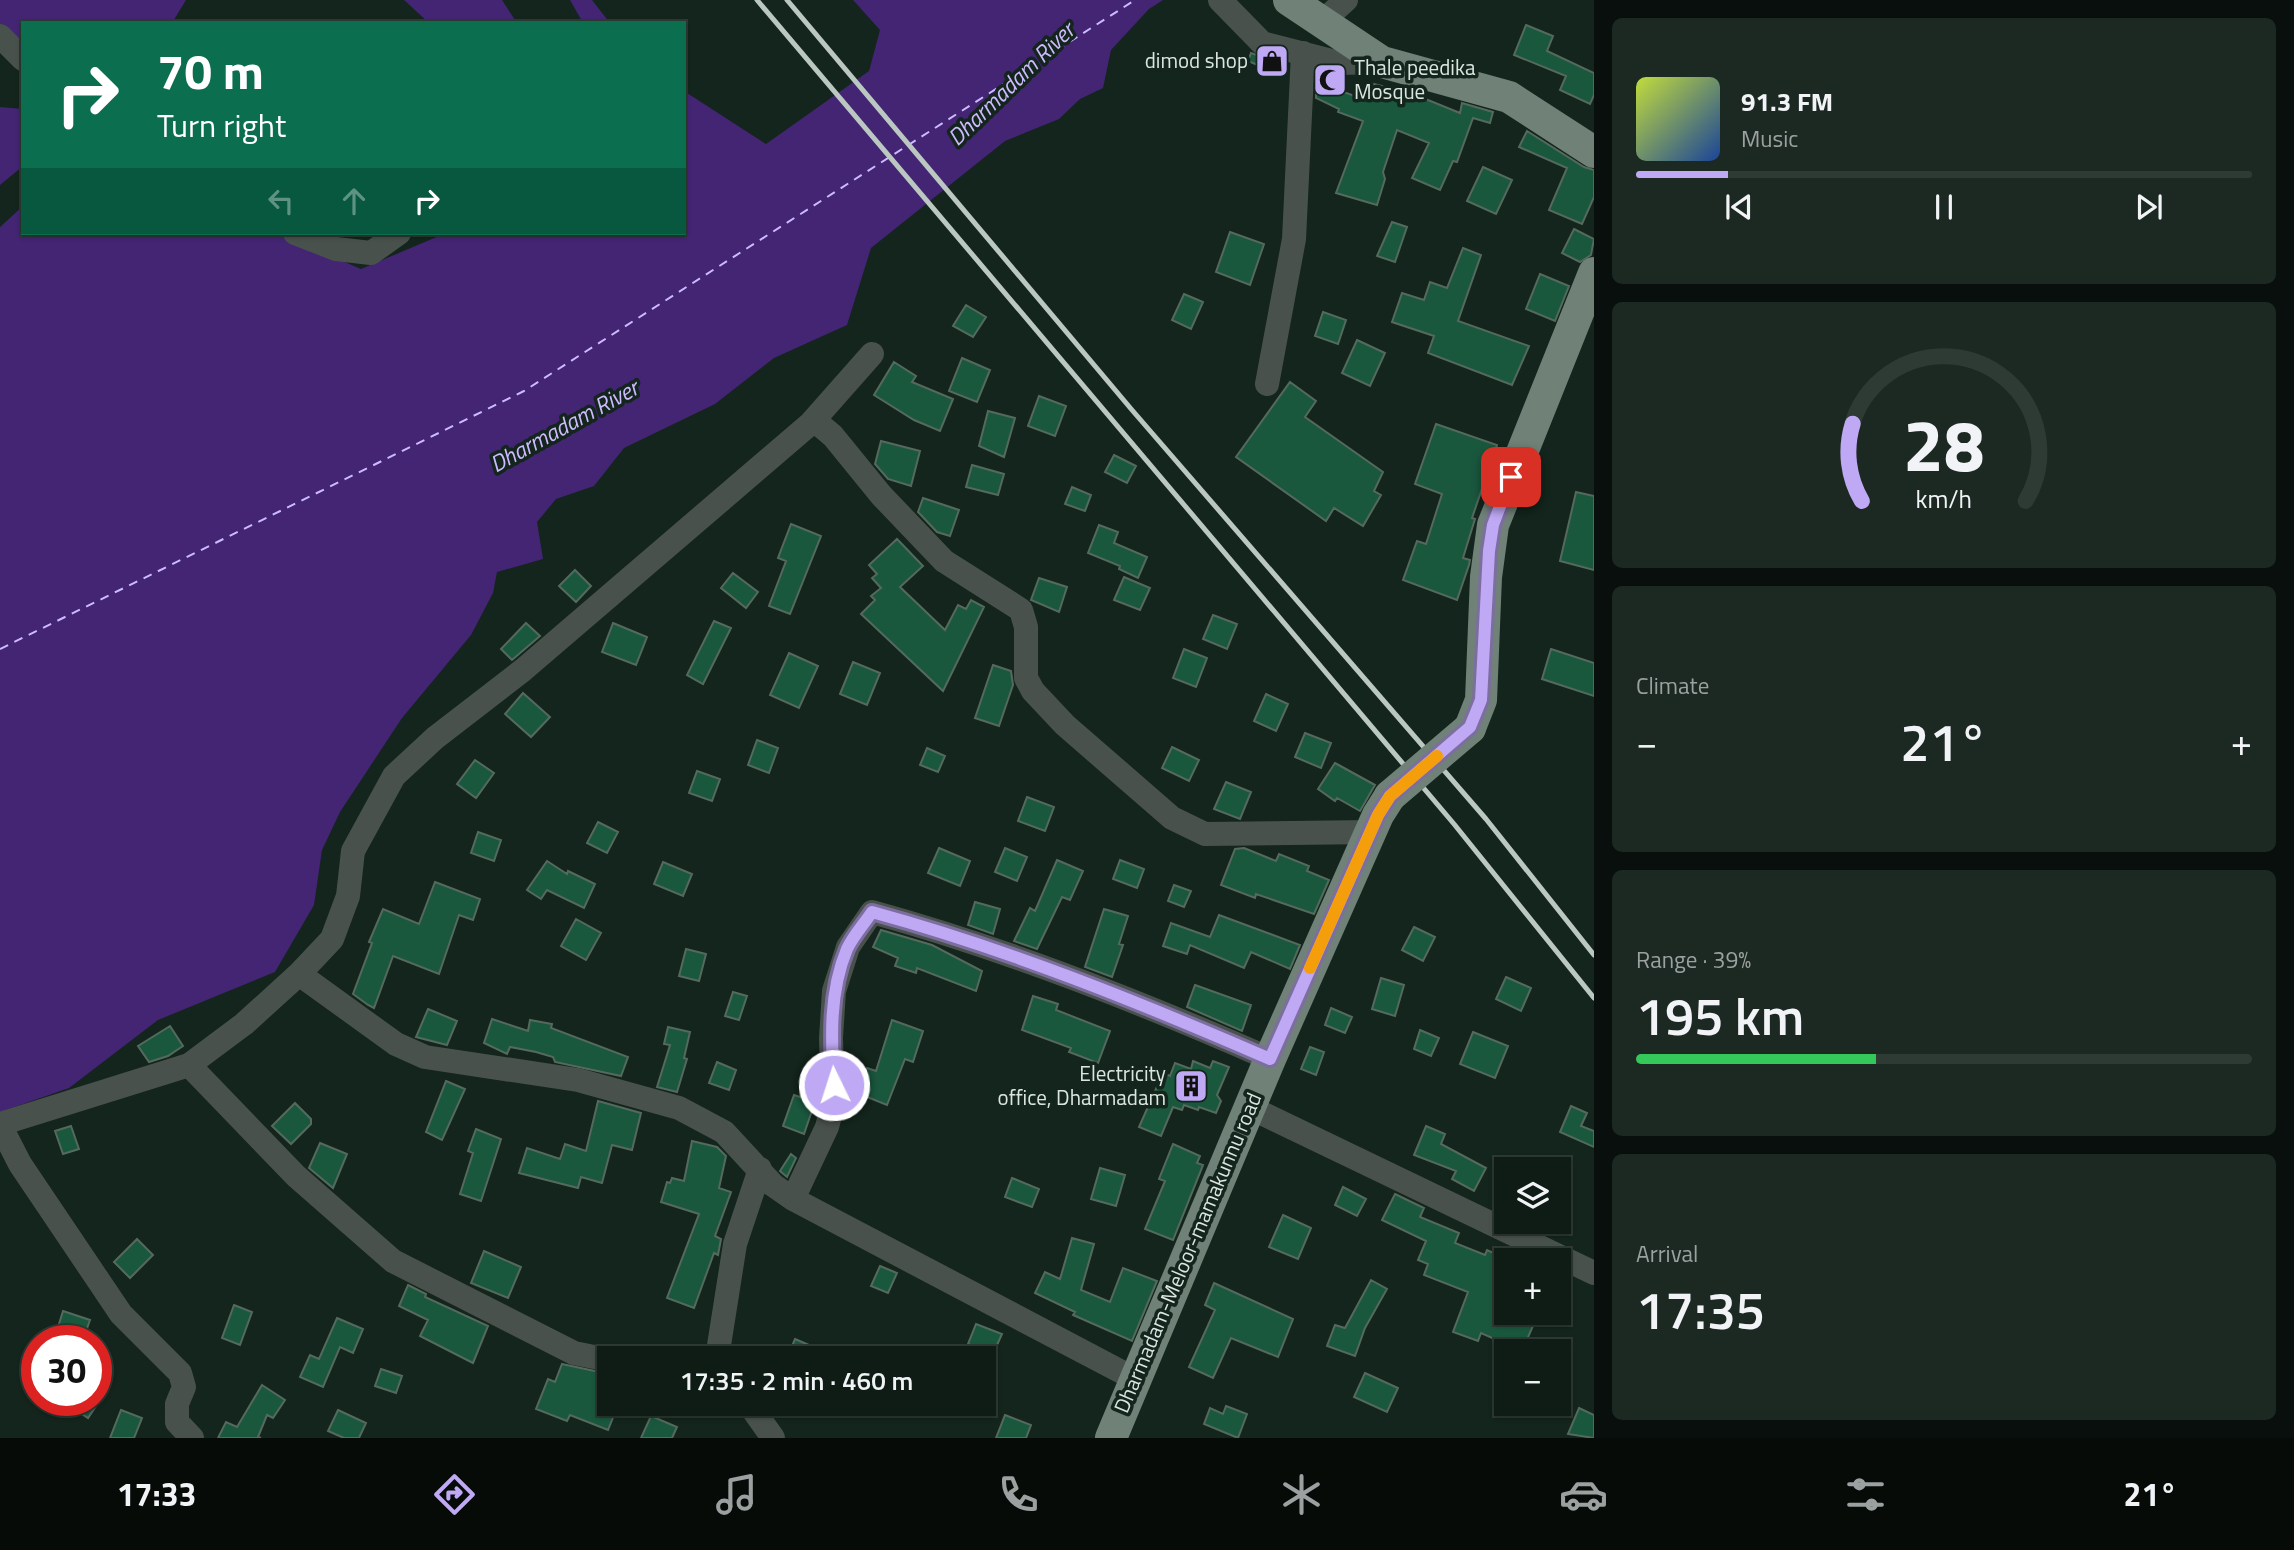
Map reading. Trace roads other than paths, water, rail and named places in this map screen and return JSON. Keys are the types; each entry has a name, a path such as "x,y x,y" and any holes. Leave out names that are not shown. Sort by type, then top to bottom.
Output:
{"main road":[{"path":"1290,1 1335,10 1382,62 1509,97 1594,152"},
{"name":"Dharmadam-Meloor-mamakunnu road","path":"1111,1438 1270,1059 1390,796 1470,727 1481,700 1486,577 1493,525 1594,273"}],"street":[{"path":"1220,0 1262,43 1340,63 1382,62"},
{"path":"0,36 21,57"},
{"path":"1267,384 1294,239 1303,53"},
{"path":"300,235 336,249 371,253 396,235"},
{"path":"192,1438 177,1422 177,1404 184,1387 180,1373 121,1314 20,1164 0,1124 189,1065 244,1024 299,974 332,939 348,896 352,851 394,776 435,738 523,670 811,424 872,354"},
{"path":"811,424 820,425 833,436 881,495 944,561 1021,610 1026,627 1026,678 1033,691 1065,724 1172,818 1205,834 1372,832"},
{"path":"793,1199 827,1127 833,1104 831,1038 834,991 848,947 872,912 917,924 1066,976 1270,1059"},
{"path":"299,974 408,1050 425,1057 578,1080 680,1108 724,1132 774,1185 793,1199 1135,1379"},
{"path":"189,1065 296,1176 393,1261 574,1353 597,1358"},
{"path":"1251,1108 1594,1273"},
{"path":"719,1346 735,1244 760,1169"},
{"path":"757,1416 773,1438"}],"water":[{"path":"0,0 186,0 173,21 21,21 21,56 0,38"},
{"path":"404,0 502,0 516,21 427,21"},
{"path":"570,0 592,0 608,21 582,21"},
{"name":"Dharmadam River","path":"853,0 1163,0 1149,9 1111,50 1103,88 1080,99 1059,119 1005,141 871,248 847,325 774,358 715,404 624,448 594,486 556,499 537,522 543,559 497,572 493,593 471,635 402,718 340,812 322,850 314,905 275,972 158,1020 69,1088 0,1112 0,227 21,208 21,235 282,235 361,269 441,235 686,235 686,92 766,144 869,71 880,30"},
{"path":"0,107 21,109 21,168 0,185"}],"railway":[{"path":"757,0 1454,824 1594,998"},
{"path":"787,0 1132,410 1486,819 1594,955"}],"place":[{"name":"dimod shop","path":"1272,61"},
{"name":"Thale peedika Mosque","path":"1330,80"},
{"name":"Electricity office, Dharmadam","path":"1191,1086"}]}
